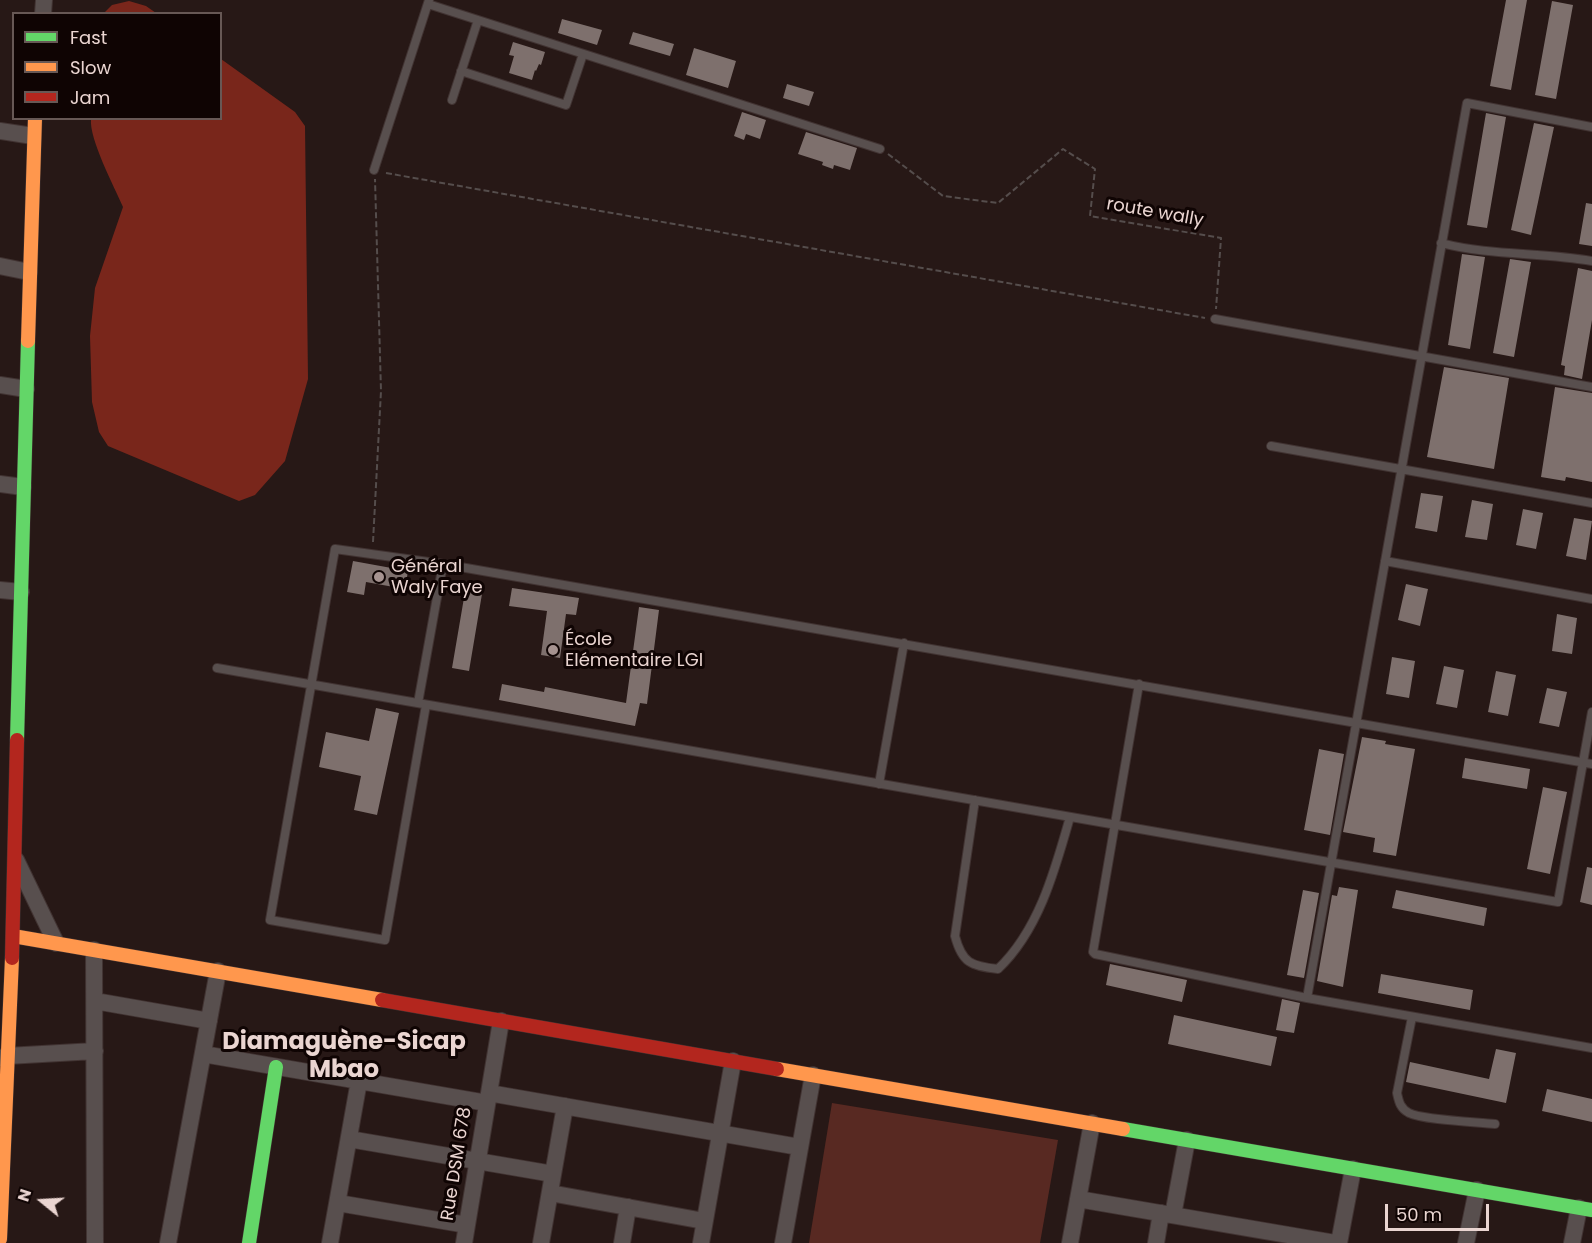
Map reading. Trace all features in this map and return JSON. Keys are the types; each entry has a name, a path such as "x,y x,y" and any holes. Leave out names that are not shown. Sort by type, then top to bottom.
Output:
{"street":[{"path":"0,1239 5,996 13,936 7,914 15,858 23,487 35,120"},
{"path":"0,131 33,136"},
{"path":"0,267 29,272"},
{"path":"0,385 26,389"},
{"path":"0,484 23,487"},
{"path":"0,590 21,592"},
{"path":"0,769 18,771"},
{"path":"15,858 56,943"},
{"path":"13,936 1585,1209 1572,1243"},
{"path":"94,950 95,1243"},
{"path":"168,1243 218,971"},
{"path":"95,1000 209,1022"},
{"name":"Rue DSM 678","path":"464,1243 501,1021"},
{"path":"4,1057 95,1051"},
{"path":"203,1054 358,1081 565,1106 799,1147"},
{"path":"701,1243 733,1061"},
{"path":"249,1243 276,1067"},
{"path":"783,1243 813,1075"},
{"path":"330,1243 358,1081"},
{"path":"541,1243 565,1106"},
{"path":"1070,1243 1092,1123"},
{"path":"349,1139 553,1174"},
{"path":"1155,1243 1167,1214 1187,1140"},
{"path":"1078,1199 1329,1242 1353,1169"},
{"path":"1466,1243 1477,1190"},
{"path":"550,1192 704,1221"},
{"path":"338,1203 467,1225"},
{"path":"622,1243 628,1207"}],"lane":[{"path":"374,170 428,2 880,149"},
{"path":"452,100 478,20"},
{"path":"461,71 566,105 583,54"},
{"path":"1307,998 1467,103 1592,127"},
{"path":"1441,243 1463,249 1574,257 1592,261"},
{"path":"1215,319 1592,387"},
{"path":"1271,446 1592,503"},
{"path":"443,564 385,940 270,920 335,549 443,564 1587,763"},
{"path":"1384,561 1592,599"},
{"path":"879,784 904,644"},
{"path":"217,668 1558,902 1587,763 1592,712"},
{"path":"1139,684 1093,952 1095,954 1307,998 1592,1048"},
{"path":"975,800 955,936 960,954 967,961 983,968 998,969 1005,963 1035,918 1058,861 1070,817"},
{"path":"1412,1017 1397,1093 1400,1105 1409,1113 1495,1124"}],"path":[{"name":"route wally","path":"880,149 944,196 998,203 1063,149 1095,169 1090,216 1221,238 1215,319"},
{"path":"372,554 381,391 374,170 1215,319"}],"shaded area":[{"path":"129,1 146,6 155,12 105,12 112,5"},
{"path":"222,60 295,112 305,126 308,379 285,461 255,495 239,501 108,446 99,432 92,402 90,336 95,288 123,207 108,175 91,128 91,120 222,120"},
{"path":"832,1103 1058,1140 1040,1243 809,1243"}],"building":[{"path":"1506,0 1527,0 1511,90 1490,86"},
{"path":"1552,1 1573,5 1556,99 1535,95"},
{"path":"562,19 602,30 597,45 558,33"},
{"path":"633,32 674,44 670,56 629,44"},
{"path":"513,42 545,52 541,65 539,64 535,70 532,80 509,73 514,56 509,55"},
{"path":"694,48 736,61 728,88 686,75"},
{"path":"787,84 814,92 809,106 783,98"},
{"path":"742,112 766,120 760,139 746,134 744,140 734,136"},
{"path":"1486,113 1506,117 1487,228 1467,225"},
{"path":"1534,123 1554,127 1531,235 1511,230"},
{"path":"806,132 857,148 850,170 834,165 833,169 822,165 823,162 798,154"},
{"path":"1586,203 1592,204 1592,246 1579,244"},
{"path":"1462,254 1485,257 1470,349 1448,345"},
{"path":"1510,259 1531,262 1514,357 1493,353"},
{"path":"1578,268 1592,271 1592,320 1582,379 1564,375 1565,366 1561,365"},
{"path":"1444,367 1509,378 1494,469 1427,457"},
{"path":"1555,387 1592,393 1592,482 1566,477 1565,481 1541,477"},
{"path":"1421,493 1443,496 1437,532 1415,528"},
{"path":"1472,500 1493,504 1487,540 1465,537"},
{"path":"1523,509 1543,513 1536,549 1516,545"},
{"path":"1574,518 1592,521 1586,560 1566,556"},
{"name":"Général Waly Faye","path":"353,561 408,571 405,589 366,582 364,595 347,592"},
{"path":"1406,584 1428,589 1420,626 1398,620"},
{"path":"466,586 483,588 469,671 452,668"},
{"path":"512,588 579,598 576,615 566,614 560,658 541,655 547,611 509,606"},
{"path":"639,607 659,610 647,704 640,703 635,726 499,700 502,684 544,692 545,687 626,703"},
{"path":"1557,614 1577,618 1572,654 1552,651"},
{"path":"1392,657 1415,661 1409,698 1386,694"},
{"path":"1444,666 1464,670 1457,708 1436,704"},
{"path":"1496,671 1516,675 1508,716 1488,712"},
{"path":"1547,688 1567,692 1559,727 1539,723"},
{"path":"376,708 399,713 377,815 354,810 361,776 319,767 326,732 369,741"},
{"path":"1362,737 1415,749 1396,856 1373,852 1375,838 1343,832"},
{"path":"1319,749 1344,754 1330,835 1304,830"},
{"path":"1465,758 1530,769 1527,789 1462,778"},
{"path":"1543,787 1567,792 1550,874 1527,869"},
{"path":"1587,867 1592,868 1592,905 1580,902"},
{"path":"1339,887 1358,890 1343,987 1317,981 1332,895 1337,896"},
{"path":"1303,890 1319,893 1304,978 1287,975"},
{"path":"1396,890 1487,908 1484,926 1392,908"},
{"path":"1110,964 1187,980 1182,1002 1106,985"},
{"path":"1381,974 1473,990 1470,1010 1378,993"},
{"path":"1282,999 1300,1003 1294,1033 1276,1030"},
{"path":"1174,1015 1277,1037 1271,1066 1168,1044"},
{"path":"1496,1049 1516,1053 1506,1103 1406,1082 1410,1062 1489,1079"},
{"path":"1547,1089 1592,1099 1592,1122 1542,1111"}],"traffic: fast":[{"path":"17,740 28,341"},
{"path":"249,1243 276,1067"},
{"path":"1123,1129 1592,1210"}],"traffic: slow":[{"path":"28,341 35,120"},
{"path":"13,936 382,1000"},
{"path":"0,1239 12,958"},
{"path":"777,1069 1123,1129"}],"traffic: jam":[{"path":"12,958 17,740"},
{"path":"382,1000 777,1069"}],"place":[{"name":"Général Waly Faye","path":"379,577"},
{"name":"École Elémentaire LGI","path":"553,650"}],"district":[{"name":"Diamaguène-Sicap Mbao","path":"344,1057"}]}
